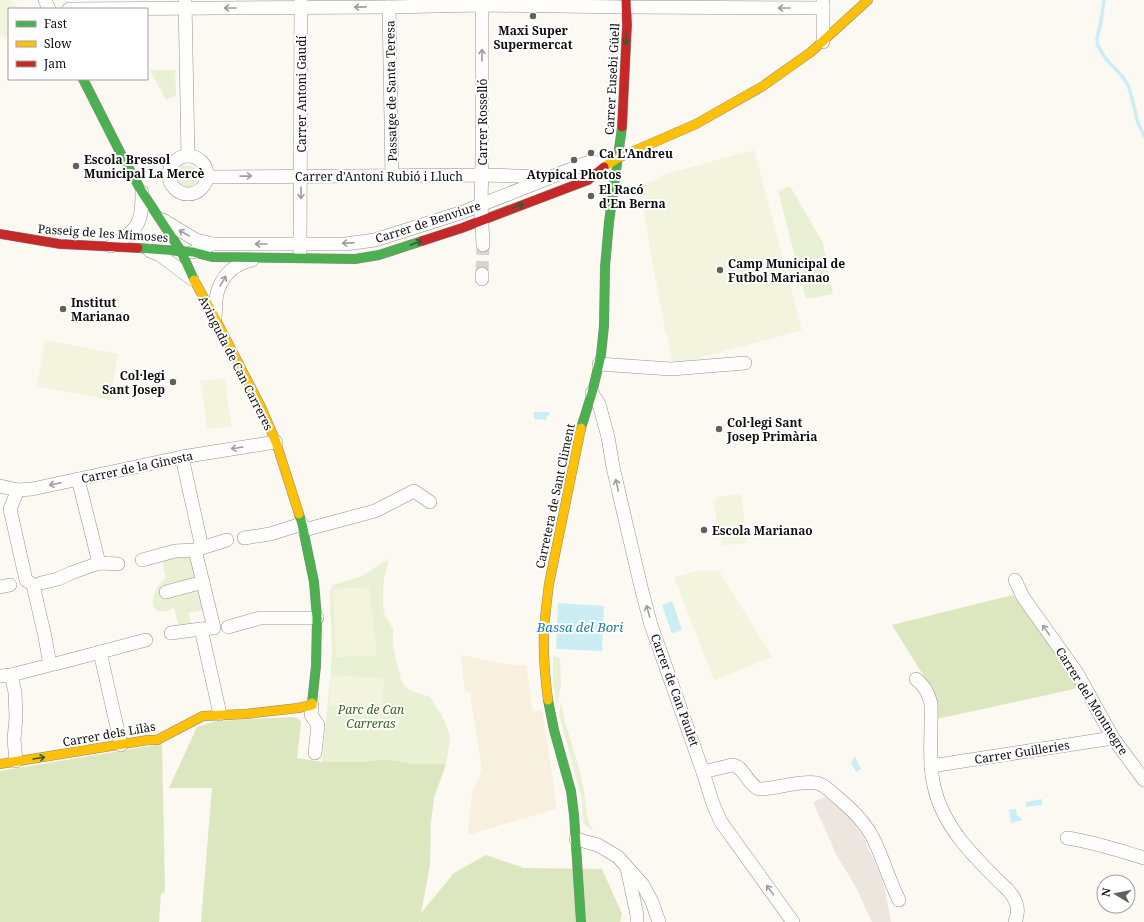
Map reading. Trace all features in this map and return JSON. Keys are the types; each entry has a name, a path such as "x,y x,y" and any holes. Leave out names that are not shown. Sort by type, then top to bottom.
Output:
{"street":[{"name":"Carrer de Benviure","path":"187,252 212,257 355,259 379,256 462,228 588,180 613,161 696,124 763,86 811,52 868,0"},
{"path":"92,8 186,4 301,4 390,7 482,2 823,4 823,42"},
{"name":"Carrer Rosselló","path":"482,2 481,204 483,245"},
{"path":"186,4 188,156"},
{"name":"Carrer Antoni Gaudí","path":"300,259 301,4"},
{"name":"Carrer Eusebi Güell","path":"613,161 622,130 627,25 626,4"},
{"name":"Passatge de Santa Teresa","path":"390,7 392,176"},
{"name":"Avinguda de Can Carreres","path":"84,80 142,192 158,217 187,252 193,279 261,407 276,442 303,527 314,582 317,618 316,666 311,715 318,725 315,753"},
{"path":"188,156 196,158 202,162 207,173 205,184 201,189 195,193 189,194 181,193 175,190 169,179 170,168 173,162 179,158 188,156"},
{"name":"Carrer de Benviure","path":"187,252 213,244 345,244 376,240 481,204 589,162 613,161"},
{"name":"Carretera de Sant Climent","path":"582,922 574,815 570,791 554,730 548,699 544,670 544,632 549,584 581,426 600,364 604,326 606,260 612,197 613,161"},
{"name":"Carrer d'Antoni Rubió i Lluch","path":"207,177 482,175 552,177"},
{"name":"Avinguda de Can Carreres","path":"111,246 130,234 136,227 142,211 142,192"},
{"name":"Avinguda de Can Carreres","path":"158,217 196,240 213,244"},
{"name":"Passeig de les Mimoses","path":"0,234 60,244 145,248 187,252"},
{"name":"Avinguda de Can Carreres","path":"145,248 160,255 193,279"},
{"name":"Carrer de Benviure","path":"215,318 218,291 223,280 230,270 238,264 256,258"},
{"path":"600,364 672,369 745,363"},
{"name":"Carrer de Can Paulet","path":"592,393 598,404 608,437 624,519 651,625 713,804 721,822 793,922"},
{"path":"581,426 598,427 604,430 608,437"},
{"name":"Carrer de la Ginesta","path":"0,486 18,490 32,489 182,457 276,442"},
{"path":"182,457 199,549 207,629 220,714"},
{"path":"78,479 99,563"},
{"path":"18,490 10,509 26,580 33,585 52,665"},
{"path":"244,538 270,534 375,511 414,491 430,502"},
{"path":"142,560 175,551 199,549 227,540"},
{"path":"41,584 99,563 118,564"},
{"name":"Carrer del Montnegre","path":"1015,580 1023,597 1077,673 1113,738 1144,780"},
{"path":"166,592 203,582"},
{"path":"228,627 260,618 317,618"},
{"path":"171,633 207,629"},
{"path":"16,761 14,739 16,718 15,692 6,676 146,640"},
{"path":"100,652 121,745"},
{"path":"916,679 924,686 929,694 931,704 931,766 934,786 940,806 954,831 975,857 1015,898 1018,914 1015,922"},
{"name":"Carrer dels Lilàs","path":"0,764 148,740 157,740 203,716 220,714 246,714 312,705"},
{"name":"Carrer Guilleries","path":"931,766 1113,738"},
{"path":"703,772 735,765 742,771 753,787 758,789 808,783 816,783 824,786 849,807 865,825 873,838 899,900"},
{"path":"1067,838 1100,844 1144,858"},
{"path":"576,839 598,844 618,857 643,885 660,922"},
{"path":"626,866 635,905 637,922"},
{"path":"635,905 652,902"}],"shaded area":[{"path":"461,655 506,664 526,666 533,711 542,710 556,800 556,809 468,835 473,791 482,771 470,693 465,692"},
{"path":"826,797 851,819 862,835 884,886 891,922 872,922 857,889 836,854 813,802"}],"green space":[{"path":"0,0 10,0 18,8 8,8 8,35 5,39 0,34"},
{"path":"150,70 175,70 176,95 166,100"},
{"name":"Camp Municipal de Futbol Marianao","path":"754,150 802,330 677,364 676,362 672,361 667,332 665,331 643,210 645,209 639,185 660,180 659,176"},
{"path":"183,165 191,165 198,172 198,180 191,187 183,187 176,180 176,172"},
{"path":"790,186 823,243 833,294 806,299 778,191"},
{"path":"45,340 118,354 110,400 37,386"},
{"path":"225,378 231,426 207,429 201,381"},
{"path":"741,494 747,543 722,545 721,533 718,533 714,502 717,502 716,497"},
{"path":"195,554 208,609 188,613 191,624 179,627 174,607 166,611 159,611 155,609 153,598 155,591 166,578 162,560"},
{"name":"Parc de Can Carreras","path":"389,559 384,577 383,608 385,616 393,629 393,647 401,680 407,689 430,697 443,718 450,739 446,764 413,764 383,759 365,762 322,762 331,670 332,648 330,593 333,585 360,577"},
{"path":"701,570 719,571 772,657 714,680 674,577"},
{"path":"369,587 377,656 336,657 333,589"},
{"path":"1013,595 1079,688 937,719 932,689 892,625"},
{"path":"553,656 560,658 561,684 557,706 553,682"},
{"path":"331,675 384,678 382,709 329,706"},
{"path":"561,702 565,722 579,768 588,819 593,831 585,825 583,821 582,799 559,715"},
{"path":"293,717 299,719 301,722 297,758 322,762 365,762 383,759 413,764 446,764 434,798 431,822 430,865 421,913 454,873 486,855 524,868 602,869 622,914 620,922 201,922 212,788 169,788 197,727 216,721"},
{"path":"162,744 165,892 161,894 159,922 0,922 0,771"}],"water":[{"path":"534,412 549,412 550,414 547,416 546,420 534,419"},
{"path":"672,601 682,630 672,634 662,605"},
{"name":"Bassa del Bori","path":"558,603 604,606 602,651 556,649"},
{"path":"855,757 861,769 856,772 851,762"},
{"path":"1042,799 1042,805 1026,807 1026,802"},
{"path":"1016,809 1017,816 1023,820 1011,823 1009,810"}],"waterway":[{"path":"1104,0 1097,39 1098,46 1106,59 1122,76 1128,85 1137,120 1144,136"}],"tunnel":[{"path":"482,274 483,245"}],"traffic: fast":[{"path":"84,80 121,154 142,192 181,251 194,280"},
{"path":"581,428 592,393 601,355 604,326 605,267 609,222 622,127"},
{"path":"138,248 193,252 212,257 355,259 379,255 422,241"},
{"path":"299,514 314,582 317,618 316,666 312,703"},
{"path":"548,700 554,730 571,791 581,922"}],"traffic: slow":[{"path":"604,167 618,158 696,124 763,86 811,52 868,0"},
{"path":"194,280 261,407 276,442 299,514"},
{"path":"548,700 545,674 544,631 549,584 581,428"},
{"path":"0,764 148,740 157,740 203,716 246,714 298,708 312,705 312,703"}],"traffic: jam":[{"path":"622,127 627,25 626,0"},
{"path":"422,241 462,228 588,180 604,167"},
{"path":"0,234 60,244 138,248"}],"place":[{"name":"Maxi Super Supermercat","path":"533,16"},
{"name":"Ca L'Andreu","path":"591,153"},
{"name":"Atypical Photos","path":"574,160"},
{"name":"Escola Bressol Municipal La Mercè","path":"76,166"},
{"name":"El Racó d'En Berna","path":"591,196"},
{"name":"Camp Municipal de Futbol Marianao","path":"720,270"},
{"name":"Institut Marianao","path":"63,309"},
{"name":"Col·legi Sant Josep","path":"173,382"},
{"name":"Col·legi Sant Josep Primària","path":"719,429"},
{"name":"Escola Marianao","path":"704,530"}]}
